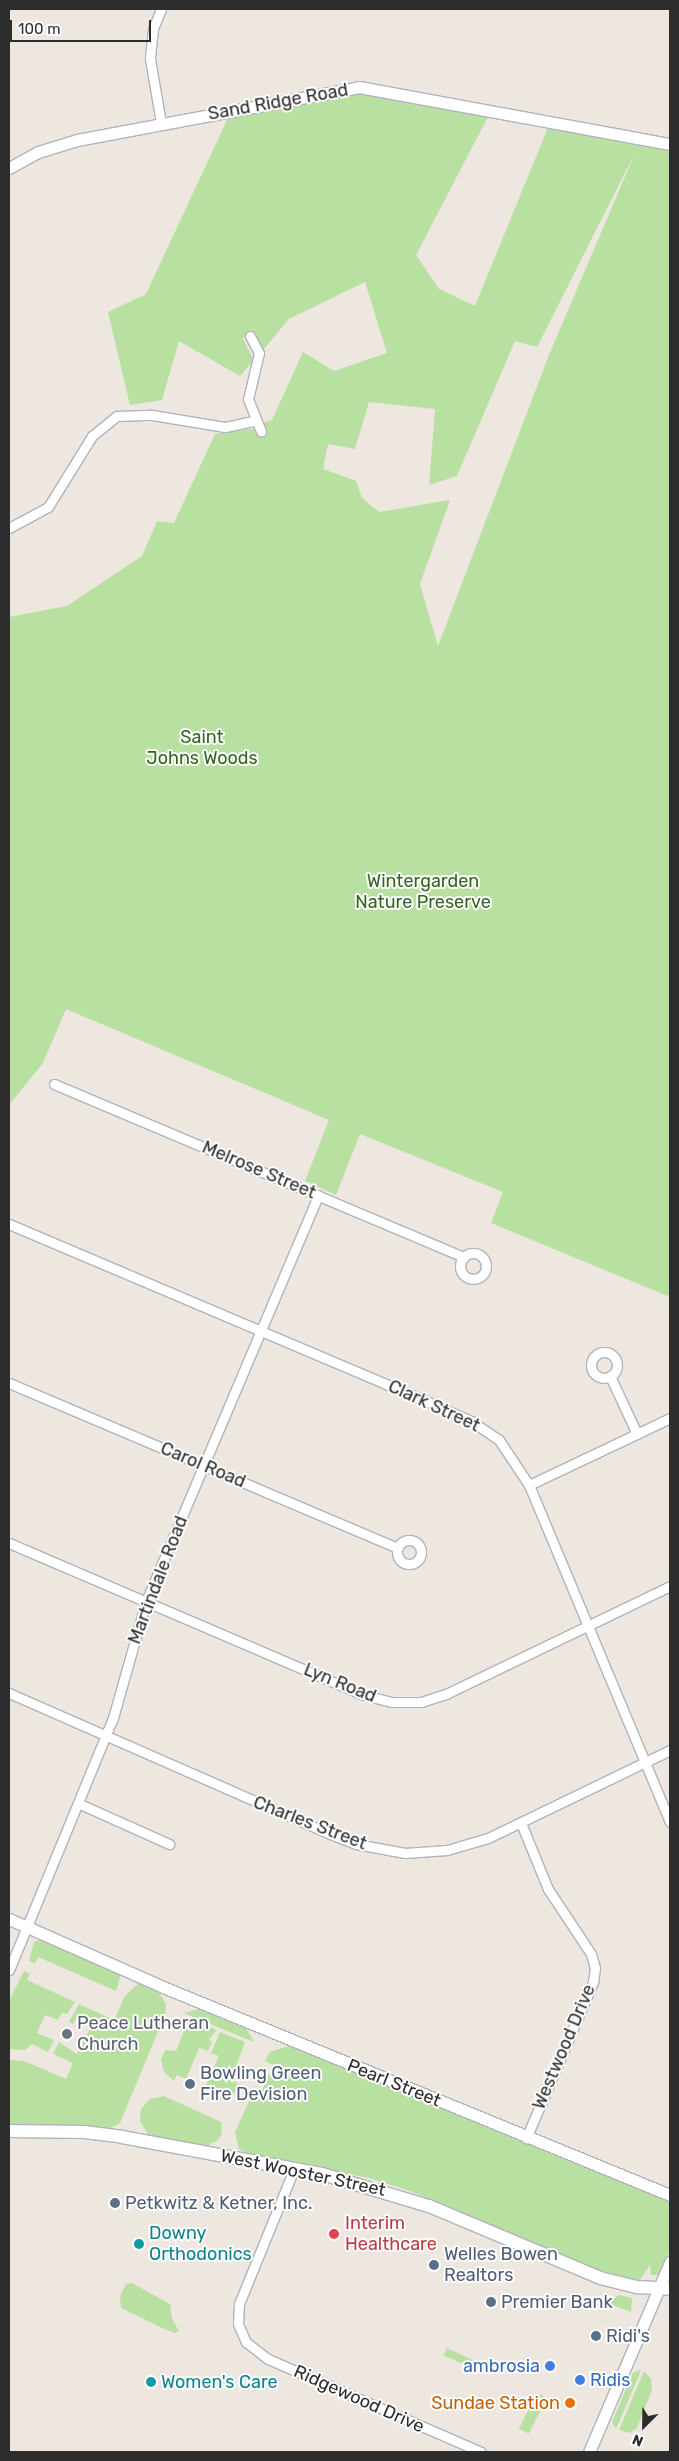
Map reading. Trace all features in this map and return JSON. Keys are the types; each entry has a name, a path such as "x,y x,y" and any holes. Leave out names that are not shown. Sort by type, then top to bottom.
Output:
{"main road":[{"name":"West Wooster Street","path":"9,2131 77,2132 122,2137 294,2168 397,2194 600,2278 664,2289"}],"street":[{"path":"161,9 153,29 150,59 162,123"},
{"name":"Sand Ridge Road","path":"9,168 57,145 162,123 359,87 670,144"},
{"path":"250,336 259,353 248,394 254,421 261,431"},
{"path":"9,528 48,507 92,436 117,416 152,414 224,427 254,421"},
{"name":"Melrose Street","path":"54,1084 464,1257"},
{"name":"Martindale Road","path":"9,1970 80,1804 106,1737 146,1601 318,1195"},
{"name":"Clark Street","path":"9,1224 471,1421 508,1450 529,1485 670,1822"},
{"path":"610,1376 638,1434"},
{"name":"Carol Road","path":"9,1383 397,1548"},
{"path":"529,1485 670,1418"},
{"name":"Lyn Road","path":"9,1543 364,1695 392,1702 435,1698 670,1586"},
{"name":"Charles Street","path":"9,1693 330,1834 384,1851 447,1850 488,1838 670,1750"},
{"path":"80,1804 169,1844"},
{"name":"Westwood Drive","path":"521,1823 548,1889 591,1954 595,1968 593,1982 526,2138"},
{"name":"Pearl Street","path":"9,1919 163,1987 670,2196"},
{"name":"Ridgewood Drive","path":"294,2168 239,2304 238,2324 246,2342 268,2359 481,2452"},
{"path":"589,2452 664,2289 670,2262"}],"green space":[{"name":"Wintergarden Nature Preserve","path":"371,93 489,115 416,255 439,289 475,306 549,125 670,149 670,1297 491,1223 503,1192 360,1134 336,1195 305,1181 329,1120 66,1009 43,1063 9,1105 9,617 67,606 142,556 157,521 174,523 215,434 265,427 262,423 272,420 303,352 334,371 387,353 365,282 289,319 263,350 251,330 243,339 254,360 240,376 179,341 162,400 130,405 108,312 146,294 228,118 345,94","holes":["635,153 549,355 438,646 420,584 450,500 379,512 362,498 356,481 323,469 328,444 355,449 369,402 435,409 429,485 457,476 515,341 537,347"]},
{"path":"39,1940 121,1974 116,1991 38,1957 35,1963 29,1961 34,1942"},
{"path":"24,1971 30,1974 27,1980 75,2002 67,2014 62,2012 58,2020 45,2015 37,2033 54,2040 48,2052 32,2044 25,2050 9,2049 9,2001"},
{"path":"139,1983 158,1991 166,2004 165,2015 120,2123 109,2129 84,2126 9,2127 9,2060 24,2061 66,2079 73,2063 53,2054 59,2042 77,2054 94,2021 78,2014 73,2024 69,2022 79,2004 114,2020 125,1996"},
{"path":"199,2009 246,2028 254,2042 184,2013"},
{"path":"189,2019 217,2030 209,2039 212,2042 208,2051 199,2048 186,2079 177,2075 174,2081 164,2072 161,2060 165,2050 176,2051"},
{"path":"220,2032 245,2042 231,2080 237,2083 239,2089 230,2097 219,2100 209,2098 212,2091 205,2087 219,2056 211,2053"},
{"path":"289,2046 670,2201 670,2250 659,2275 651,2275 650,2265 639,2281 625,2278 576,2263 410,2191 369,2178 247,2154 239,2149 235,2132 254,2090 261,2093 273,2065 265,2061 270,2052"},
{"path":"164,2096 221,2122 222,2133 218,2140 205,2147 149,2136 140,2121 141,2109 150,2099"},
{"path":"132,2283 170,2304 172,2319 179,2331 175,2333 121,2308 120,2296 126,2284"},
{"path":"619,2295 632,2298 631,2312 608,2303"},
{"path":"447,2348 484,2365 481,2373 444,2355"},
{"path":"641,2371 616,2429 612,2422 633,2373"},
{"path":"644,2371 651,2379 652,2390 637,2428 630,2433 619,2430"},
{"path":"537,2393 547,2398 529,2434 519,2429"}],"place":[{"name":"Peace Lutheran Church","path":"67,2034"},
{"name":"Bowling Green Fire Devision","path":"190,2084"},
{"name":"Petkwitz & Ketner, Inc.","path":"115,2203"},
{"name":"Interim Healthcare","path":"334,2234"},
{"name":"Downy Orthodonics","path":"139,2244"},
{"name":"Welles Bowen Realtors","path":"434,2265"},
{"name":"Premier Bank","path":"491,2302"},
{"name":"Ridi's","path":"596,2336"},
{"name":"ambrosia","path":"550,2366"},
{"name":"Ridis","path":"580,2380"},
{"name":"Women's Care","path":"151,2382"},
{"name":"Sundae Station","path":"570,2403"}],"park label":[{"name":"Saint Johns Woods","path":"202,748"}]}
